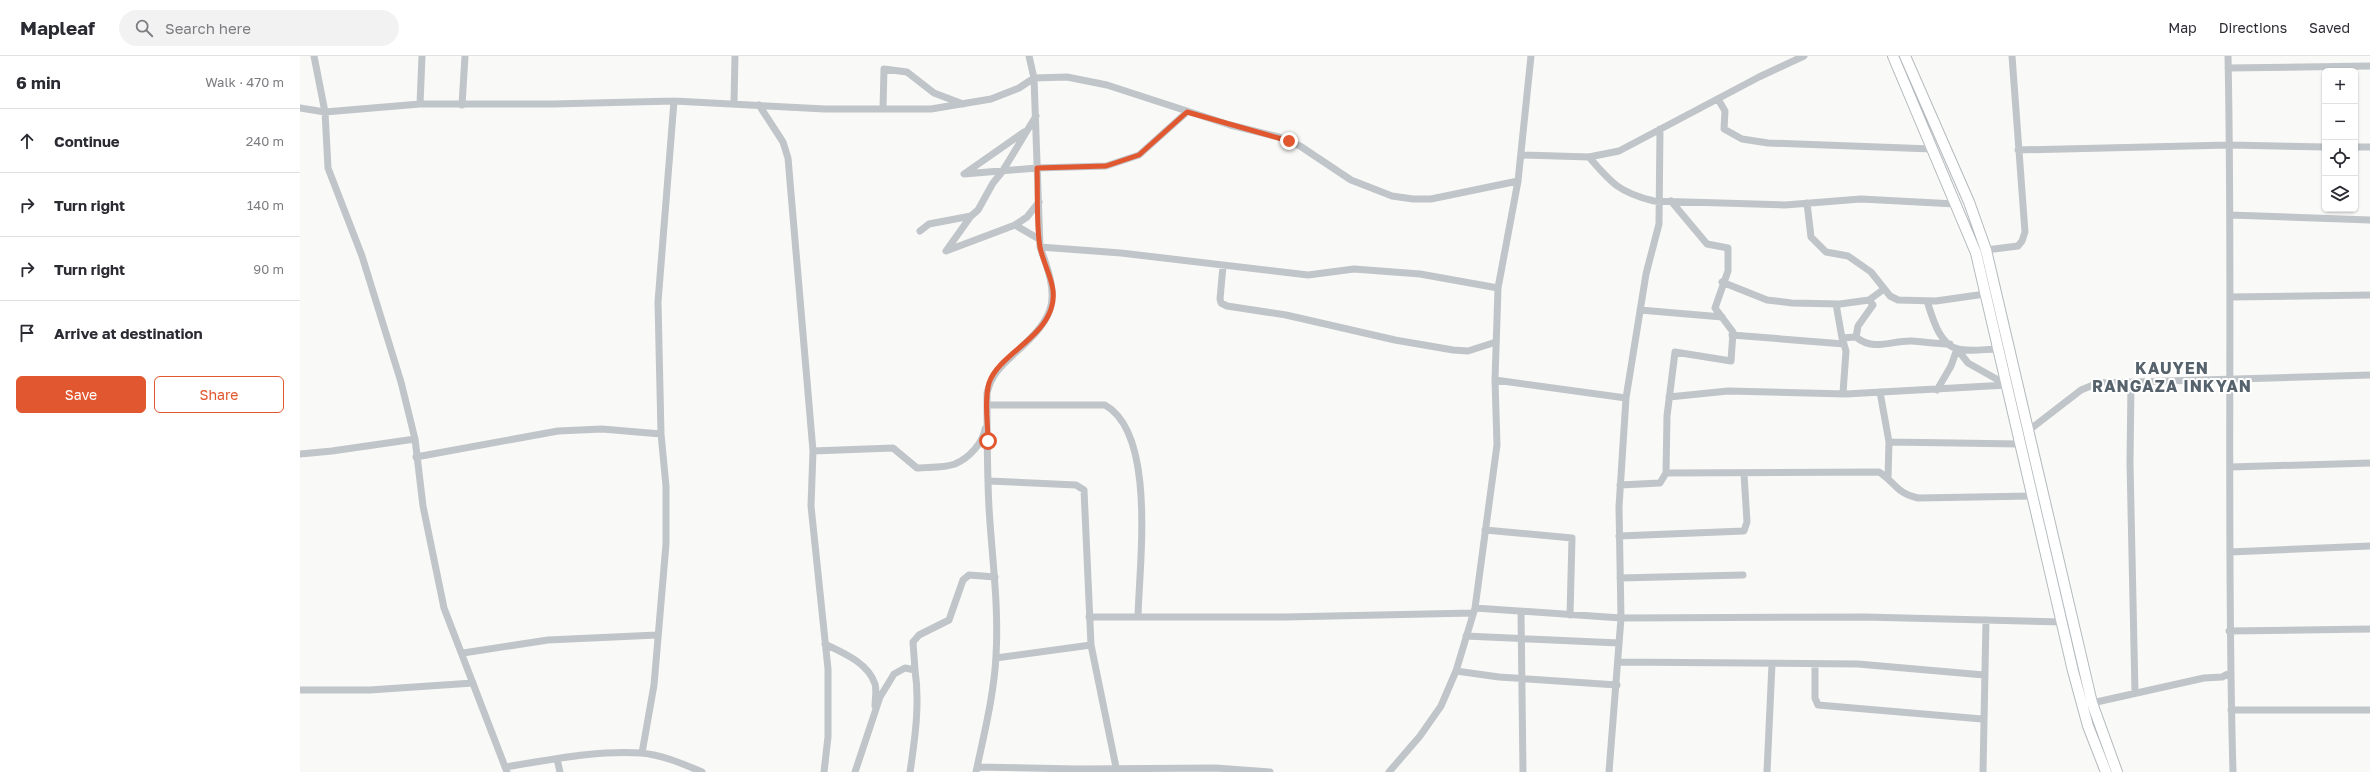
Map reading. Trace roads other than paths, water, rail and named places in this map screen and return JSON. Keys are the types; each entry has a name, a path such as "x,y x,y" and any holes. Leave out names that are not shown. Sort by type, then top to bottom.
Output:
{"main road":[{"path":"1893,56 1976,253 2032,496 2088,726 2106,772"},
{"path":"1905,56 1969,202 1986,250 2010,346 2028,431 2092,702 2101,731 2117,772"}],"street":[{"path":"314,56 324,112 328,168 362,256 401,382 414,439 423,506 444,608 463,653 506,770 574,756 642,753 667,758 702,772"},
{"path":"420,104 422,56"},
{"path":"462,105 465,56"},
{"path":"734,103 735,56"},
{"path":"813,451 892,448 917,468 955,464 975,450 984,436 990,382 999,368 1028,342 1051,309 1054,296 1050,275 1040,247 1034,78 1029,56"},
{"path":"1389,772 1420,736 1441,706 1456,671 1474,611 1497,445 1495,380 1498,288 1518,181 1531,56"},
{"path":"1521,155 1589,157 1619,151 1804,56"},
{"path":"1986,250 2018,246 2022,241 2025,232 2012,56"},
{"path":"2228,56 2230,145 2229,631 2233,772"},
{"path":"2228,68 2370,66"},
{"path":"883,108 884,69 907,72 934,93 964,105"},
{"path":"300,108 324,112 420,104 462,105 674,101 825,109 931,109 964,105 991,99 1019,88 1034,78 1057,76 1078,78 1106,85 1187,112 1279,137 1300,146 1351,180 1392,196 1413,199 1431,199 1518,181"},
{"path":"1718,99 1725,111 1724,129 1742,139 1768,143 1932,149"},
{"path":"642,753 654,685 657,635 666,544 666,486 661,434 658,302 674,101"},
{"path":"759,105 783,142 788,158 813,451 811,506 829,692 828,736 824,772"},
{"path":"1024,132 964,174 1037,168 1106,166 1139,155 1187,112"},
{"path":"1036,116 1024,132 1003,170 992,183 978,210 971,216 946,251 1016,225 1027,217 1038,202"},
{"path":"1610,772 1621,618 1619,536 1620,485 1626,398 1646,274 1656,239 1659,201 1660,129"},
{"path":"2018,150 2230,145 2322,147"},
{"path":"2358,147 2370,147"},
{"path":"1589,157 1620,190 1637,197 1659,201 1784,204 1860,199 1955,204"},
{"path":"1620,485 1660,483 1666,473 1665,444 1669,397 1676,352 1731,361 1733,332 1715,308 1722,282 1728,271 1728,248 1707,244 1671,201"},
{"path":"1807,203 1811,237 1826,252 1848,256 1871,272 1890,296 1898,300 1927,301 1985,294"},
{"path":"2230,215 2370,220"},
{"path":"920,231 929,224 971,216"},
{"path":"1016,225 1040,239"},
{"path":"1040,247 1121,253 1308,275 1354,269 1413,273 1498,288"},
{"path":"1223,266 1220,299 1221,303 1228,306 1286,315 1395,340 1452,350 1468,351 1496,342"},
{"path":"1722,282 1767,300 1836,304 1870,300 1884,289"},
{"path":"2230,297 2370,295"},
{"path":"1856,337 1858,326 1873,305 1870,300"},
{"path":"1927,301 1934,323 1950,344 1957,349 1968,363 2007,385"},
{"path":"1836,304 1846,351 1843,393"},
{"path":"1640,310 1722,317"},
{"path":"1732,335 1843,341 1856,337"},
{"path":"1856,337 1864,344 1882,346 1911,341 1950,344"},
{"path":"1957,349 1998,350"},
{"path":"1937,390 1951,366 1957,349"},
{"path":"2028,431 2089,386 2098,383 2131,384 2230,378 2370,375"},
{"path":"1495,380 1626,398"},
{"path":"2131,384 2130,471 2135,693"},
{"path":"1669,397 1728,391 1843,393 1937,390 2007,385"},
{"path":"1880,392 1889,442 1888,478"},
{"path":"987,405 989,481 998,611 996,658 986,733 977,769 1117,771 1216,768 1270,772"},
{"path":"987,405 1105,405 1115,411 1125,426 1136,453 1142,511 1138,617"},
{"path":"416,457 558,431 602,429 661,434"},
{"path":"300,454 332,452 414,439"},
{"path":"1889,442 2020,444"},
{"path":"2230,467 2370,463"},
{"path":"1666,473 1744,474 1754,471 1879,472 1888,478 1895,488 1908,496 1918,498 2032,496"},
{"path":"1619,536 1744,531 1747,522 1744,474"},
{"path":"989,481 1076,484 1084,490 1091,645 1117,771"},
{"path":"1486,530 1572,538 1570,616"},
{"path":"2230,552 2370,546"},
{"path":"910,772 915,741 917,684 913,642 919,635 949,620 963,580 969,575 995,577"},
{"path":"1620,578 1743,575"},
{"path":"1089,617 1285,617 1474,611 1521,612 1621,618 1866,617 2062,622"},
{"path":"1521,612 1523,772"},
{"path":"1982,772 1982,719 1986,620"},
{"path":"2229,631 2370,629"},
{"path":"463,653 548,640 657,635"},
{"path":"1466,636 1619,642"},
{"path":"825,644 846,654 864,668 876,685 875,710 871,728 855,772"},
{"path":"996,658 1091,645"},
{"path":"1618,662 1858,664 1984,675"},
{"path":"1767,772 1772,664"},
{"path":"1815,664 1815,698 1818,705 1982,719"},
{"path":"875,710 894,674 905,668 915,670"},
{"path":"1456,671 1522,678 1617,685"},
{"path":"2092,702 2204,678 2222,677 2230,673"},
{"path":"300,690 370,690 473,683"},
{"path":"2231,710 2370,710"},
{"path":"557,759 560,772"}],"district":[{"name":"KAUYEN RANGAZA INKYAN","path":"2172,377"}]}
